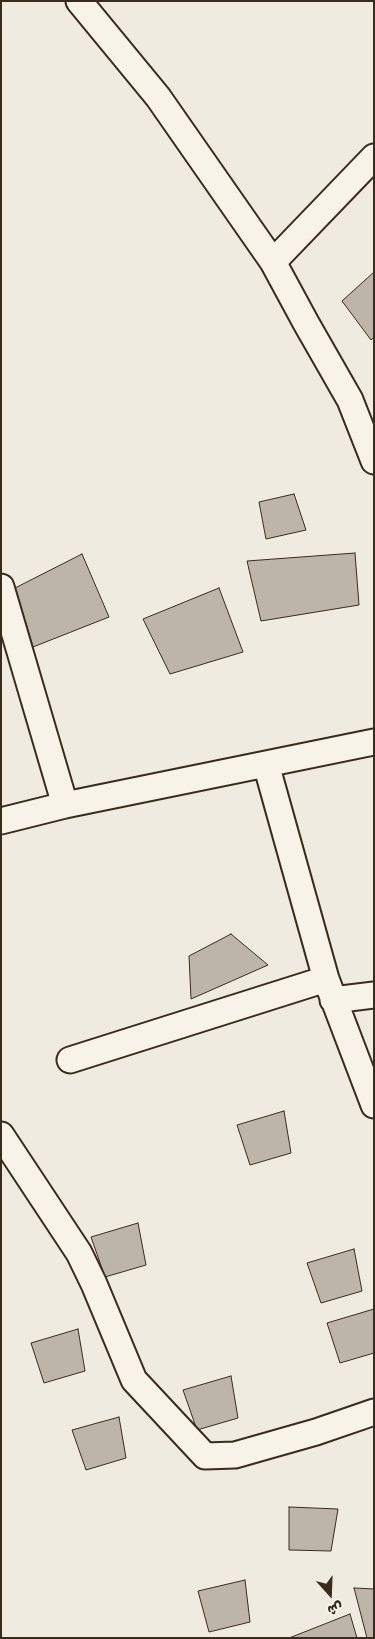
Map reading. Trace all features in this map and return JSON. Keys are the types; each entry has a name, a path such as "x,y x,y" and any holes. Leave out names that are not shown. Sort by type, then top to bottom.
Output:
{"street":[{"path":"79,1 158,97 273,262 350,400 374,461"},
{"path":"273,262 374,157"},
{"path":"350,400 374,411"},
{"path":"1,587 65,805"},
{"path":"1,821 65,805 374,742"},
{"path":"266,764 329,989 374,1105"},
{"path":"70,1060 329,989 374,995"},
{"path":"1,1135 79,1253 134,1380 205,1456 235,1455 316,1432 374,1412"}],"building":[{"path":"374,272 374,337 371,340 342,301"},
{"path":"294,494 306,530 266,539 259,502"},
{"path":"355,553 359,605 261,621 247,561"},
{"path":"82,554 109,617 33,647 15,588"},
{"path":"219,588 243,652 170,674 143,619"},
{"path":"231,934 268,965 191,999 189,956"},
{"path":"284,1111 291,1153 250,1165 237,1125"},
{"path":"138,1223 146,1265 105,1277 91,1237"},
{"path":"354,1249 362,1291 321,1303 307,1263"},
{"path":"374,1309 374,1353 340,1363 327,1323"},
{"path":"78,1329 85,1371 44,1383 31,1343"},
{"path":"231,1376 238,1418 197,1430 183,1390"},
{"path":"119,1417 126,1458 86,1470 72,1430"},
{"path":"289,1507 338,1509 331,1551 289,1550"},
{"path":"245,1580 250,1622 209,1632 198,1591"},
{"path":"354,1588 374,1589 374,1638 367,1638"},
{"path":"350,1614 357,1638 289,1638"}]}
